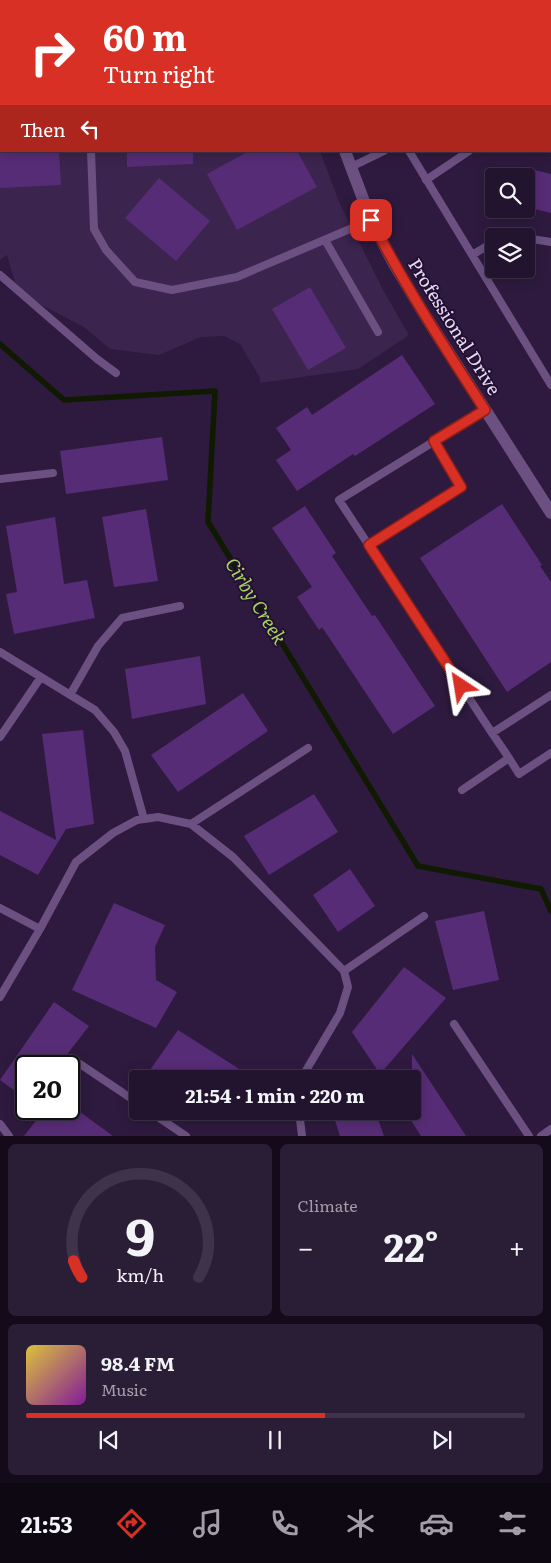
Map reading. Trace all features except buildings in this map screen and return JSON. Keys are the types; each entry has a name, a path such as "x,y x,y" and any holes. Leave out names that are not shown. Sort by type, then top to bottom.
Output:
{"street":[{"name":"Professional Drive","path":"345,152 371,220 394,264 551,513"}],"lane":[{"path":"91,152 94,230 106,250 135,282 172,290 238,278 371,220"},
{"path":"351,167 382,152"},
{"path":"410,152 551,385"},
{"path":"426,180 468,152"},
{"path":"535,239 551,242"},
{"path":"325,240 378,332"},
{"path":"472,255 485,247"},
{"path":"0,275 97,359 116,372"},
{"path":"485,410 339,500 519,774 551,753"},
{"path":"369,545 461,487 434,441"},
{"path":"0,479 53,474"},
{"path":"70,695 98,646 122,618 180,606"},
{"path":"0,652 95,710 114,732 126,750 144,820"},
{"path":"0,737 41,677"},
{"path":"492,733 551,695"},
{"path":"191,824 308,748"},
{"path":"462,790 510,758"},
{"path":"0,997 76,862 113,833 137,820 158,817 191,824 233,857 344,971 348,987 340,1013 306,1070"},
{"path":"0,908 40,929"},
{"path":"344,971 424,916"},
{"path":"454,1024 529,1136"},
{"path":"80,1064 129,1097"},
{"path":"162,1120 183,1135"},
{"path":"300,1120 301,1135"},
{"path":"0,1124 9,1136"},
{"path":"541,1136 551,1128"}],"shaded area":[{"path":"0,152 320,152 339,202 383,290 409,335 358,369 260,383 260,378 240,344 224,336 201,337 159,355 110,349 84,327 18,293 7,255 0,260"}],"waterway":[{"name":"Cirby Creek","path":"0,344 64,400 215,391 208,522 418,866 541,889 551,911"}],"route":[{"path":"371,220 394,264 485,410 434,441 461,487 369,545 461,686"}]}
